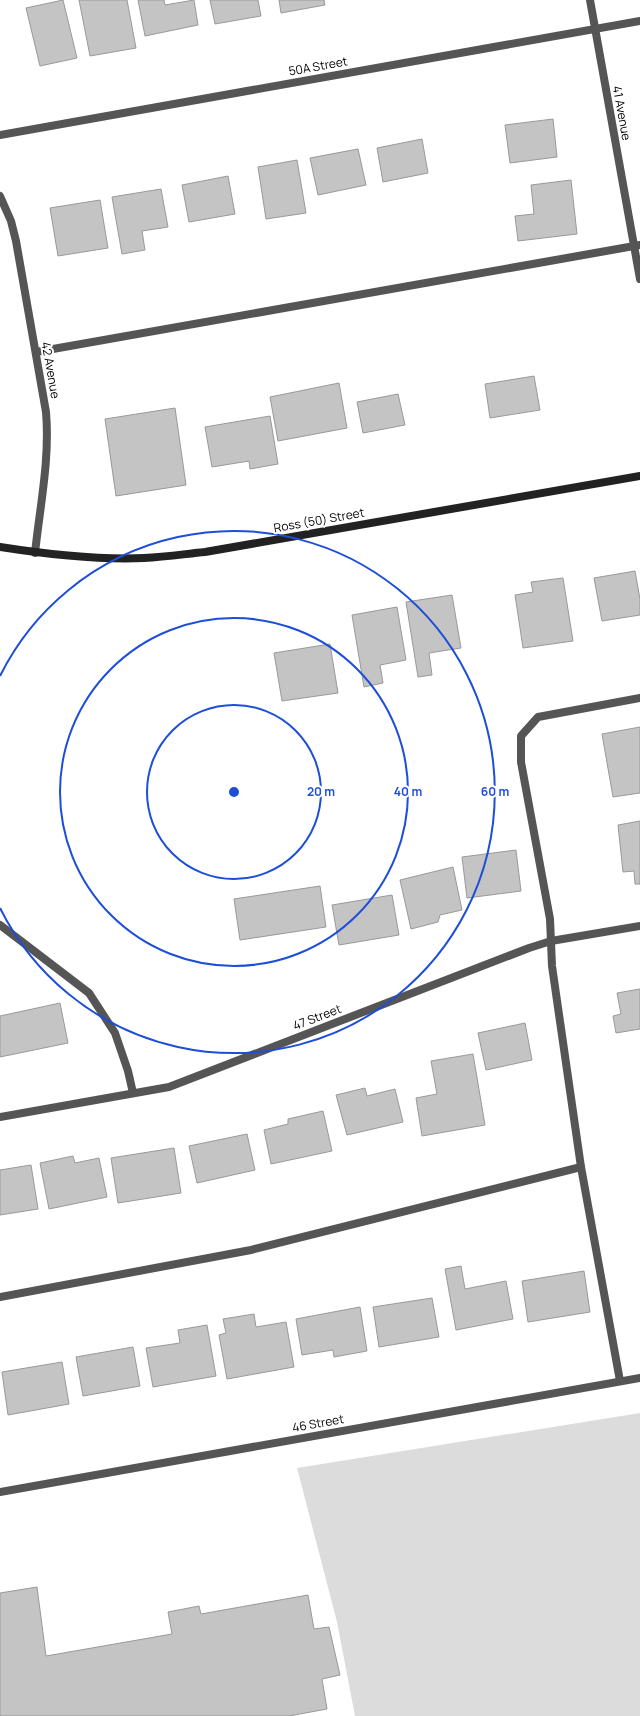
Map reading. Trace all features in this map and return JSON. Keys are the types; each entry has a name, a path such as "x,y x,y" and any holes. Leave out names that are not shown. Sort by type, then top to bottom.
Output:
{"main road":[{"name":"Ross (50) Street","path":"0,547 35,553 127,558 170,556 213,550 640,476"}],"street":[{"name":"41 Avenue","path":"590,0 637,245 640,278"},
{"name":"50A Street","path":"0,135 640,21"},
{"name":"42 Avenue","path":"0,196 3,210 11,221 16,241 36,352 48,432 35,553"},
{"path":"36,352 637,245"},
{"path":"620,1381 581,1167 552,966 550,919 521,762 521,736 538,717 640,698"},
{"path":"0,925 89,993 115,1033 128,1071 133,1093"},
{"name":"47 Street","path":"0,1117 169,1087 506,956 551,941 640,926"},
{"path":"0,1297 251,1250 581,1167"},
{"name":"46 Street","path":"0,1492 640,1378"}],"shaded area":[{"path":"640,1413 640,1716 355,1716 337,1622 297,1468"}],"building":[{"path":"63,0 77,58 40,66 26,8"},
{"path":"79,0 127,0 136,48 90,56"},
{"path":"138,0 164,0 165,5 194,0 198,25 145,36"},
{"path":"210,0 258,0 261,16 215,24"},
{"path":"279,0 324,0 325,5 281,13"},
{"path":"553,119 557,157 510,163 505,125"},
{"path":"422,139 428,173 383,182 377,148"},
{"path":"358,149 366,185 318,195 310,158"},
{"path":"297,160 306,213 266,219 258,167"},
{"path":"228,176 235,214 189,222 182,185"},
{"path":"571,180 577,234 518,241 515,216 534,214 531,185"},
{"path":"161,189 168,227 142,231 145,250 122,254 112,197"},
{"path":"100,200 108,248 58,256 50,208"},
{"path":"534,376 540,410 490,418 485,384"},
{"path":"339,383 347,428 278,441 270,397"},
{"path":"398,394 405,425 363,433 357,402"},
{"path":"175,408 186,485 116,496 105,419"},
{"path":"270,416 278,464 250,469 249,461 212,467 205,427"},
{"path":"635,571 640,599 640,615 602,621 594,578"},
{"path":"563,578 573,641 523,648 515,595 533,592 531,582"},
{"path":"452,595 461,648 429,653 432,675 418,677 406,602"},
{"path":"397,607 406,660 380,665 383,683 364,687 352,615"},
{"path":"330,644 338,693 282,701 274,653"},
{"path":"640,727 640,793 613,797 602,734"},
{"path":"640,821 640,884 635,884 634,871 623,872 618,825"},
{"path":"516,850 521,891 467,898 462,857"},
{"path":"453,867 462,910 440,915 438,922 411,929 400,880"},
{"path":"320,886 326,927 240,940 234,899"},
{"path":"392,895 399,935 339,945 332,905"},
{"path":"640,989 640,1029 616,1033 613,1016 621,1014 617,993"},
{"path":"60,1003 68,1043 0,1057 0,1016"},
{"path":"525,1023 532,1060 486,1070 478,1033"},
{"path":"473,1054 485,1125 422,1136 416,1098 437,1094 431,1061"},
{"path":"365,1088 367,1096 395,1089 403,1122 347,1135 336,1095"},
{"path":"323,1111 332,1151 271,1164 264,1130 288,1124 288,1119"},
{"path":"247,1134 255,1170 197,1183 189,1146"},
{"path":"174,1148 181,1193 118,1203 111,1158"},
{"path":"73,1156 75,1163 99,1158 107,1197 49,1209 40,1163"},
{"path":"31,1165 38,1209 0,1215 0,1170"},
{"path":"461,1266 465,1289 506,1281 513,1319 456,1330 445,1269"},
{"path":"584,1271 590,1312 528,1322 522,1281"},
{"path":"432,1298 439,1337 379,1347 373,1307"},
{"path":"360,1307 367,1351 334,1357 333,1350 302,1355 296,1319"},
{"path":"254,1314 256,1327 286,1322 294,1367 227,1379 219,1335 226,1333 223,1319"},
{"path":"207,1325 216,1376 153,1387 146,1348 180,1343 178,1330"},
{"path":"133,1347 140,1386 83,1396 76,1357"},
{"path":"62,1362 69,1404 8,1415 2,1372"},
{"path":"37,1587 46,1656 172,1634 168,1612 199,1606 201,1614 308,1595 314,1629 329,1627 340,1675 322,1679 327,1709 289,1716 0,1716 0,1593"}]}
